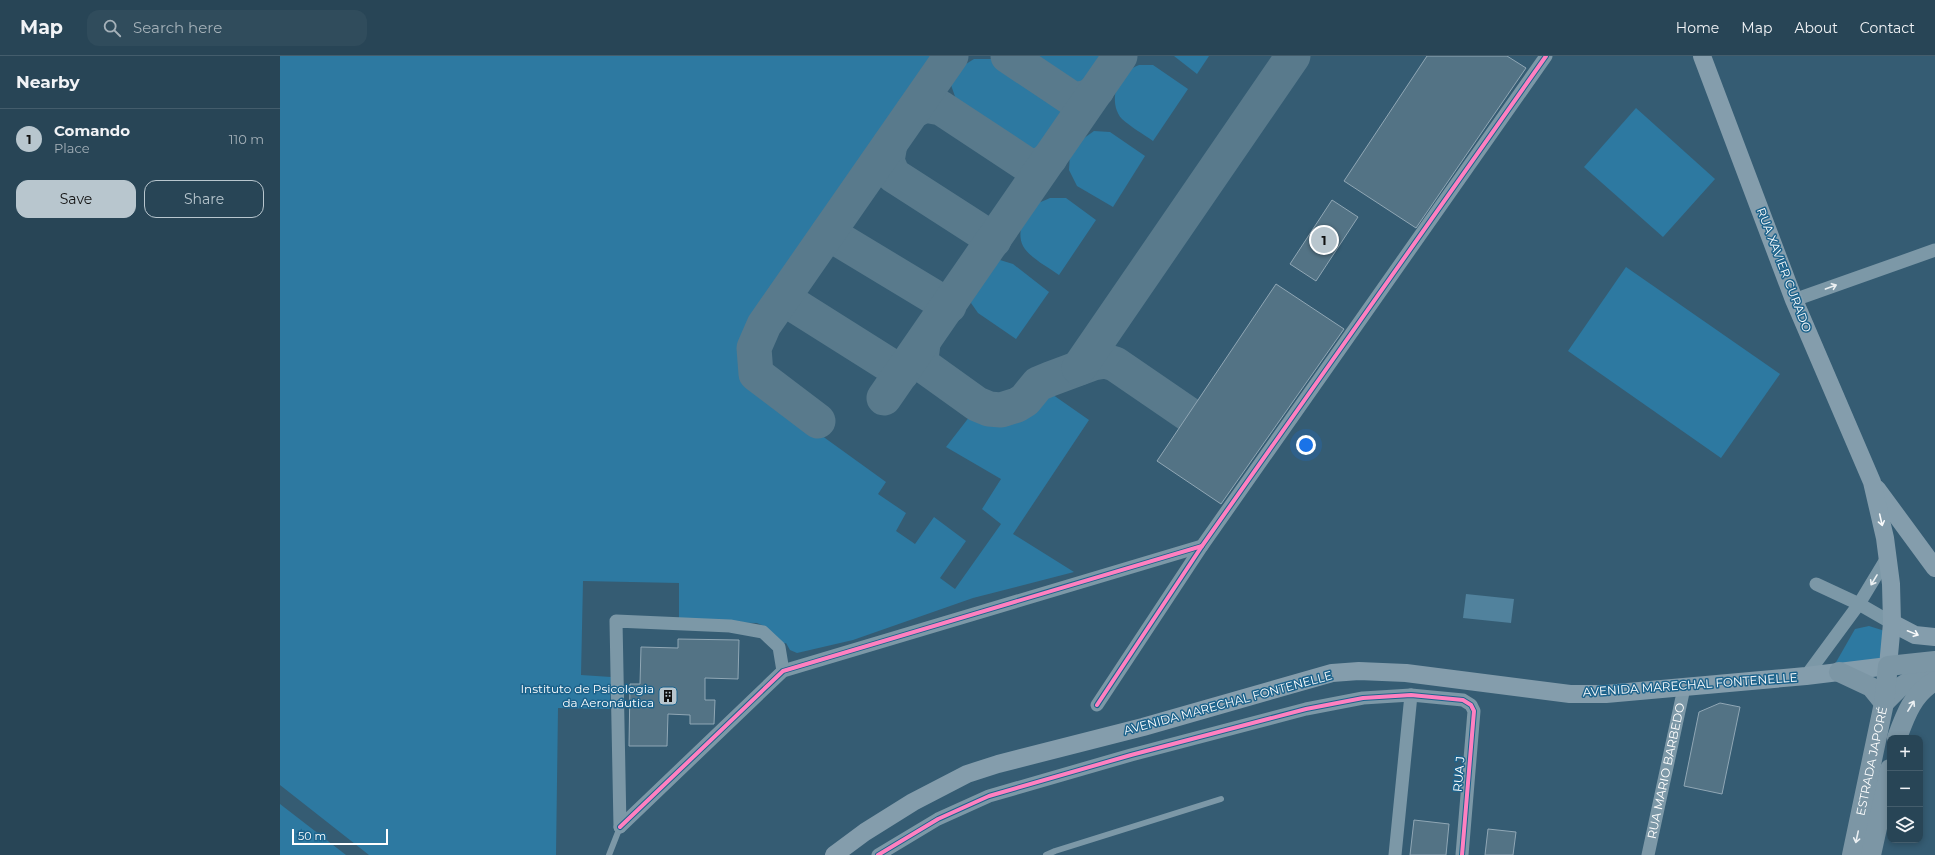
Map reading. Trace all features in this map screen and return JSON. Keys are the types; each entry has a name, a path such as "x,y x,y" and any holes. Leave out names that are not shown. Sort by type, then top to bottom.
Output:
{"main road":[{"name":"RUA XAVIER CURADO","path":"1702,56 1794,300 1872,482 1888,556 1892,623 1888,666"},
{"name":"RUA XAVIER CURADO","path":"1872,482 1929,551 1935,568"},
{"path":"1892,623 1915,635 1935,637"},
{"path":"1888,666 1935,661"},
{"path":"1839,672 1871,687 1884,703 1899,688 1935,665"},
{"name":"AVENIDA MARECHAL FONTENELLE","path":"834,855 866,832 913,802 942,785 967,774 998,764 1143,727 1332,673 1359,671 1406,673 1570,694 1606,694 1806,676 1888,666"},
{"name":"ESTRADA JAPORÉ","path":"1852,855 1884,703 1888,666"},
{"path":"1898,735 1906,714 1918,695 1935,681"},
{"path":"1871,855 1890,771"}],"street":[{"path":"1097,705 1202,546 1546,56"},
{"path":"1794,300 1935,250"},
{"path":"620,827 783,671 1202,546"},
{"path":"1806,676 1859,604 1888,556"},
{"path":"1816,584 1859,604 1892,623"},
{"path":"620,827 616,621 730,626 763,632 779,647 783,671"},
{"name":"RUA MARIO BARBEDO","path":"1648,855 1684,688"},
{"path":"878,855 938,819 989,796 1131,755 1306,709 1363,698 1411,696 1395,855"},
{"name":"RUA J","path":"1411,696 1463,700 1471,705 1474,711 1462,855"}],"lane":[{"path":"1046,855 1221,799"},
{"path":"610,855 620,827"}],"shaded area":[{"path":"280,56 938,56 749,332 743,356 747,374 764,394 886,482 878,494 906,513 896,531 915,544 934,517 966,541 940,578 955,589 1001,524 982,509 1001,479 946,447 970,416 1004,421 1021,418 1028,415 1035,409 1046,390 1089,420 1013,534 1074,572 973,598 853,640 797,653 790,650 786,643 782,644 766,627 757,623 679,621 679,583 583,581 581,675 611,677 610,709 558,708 556,855 369,855 280,785"},
{"path":"1030,56 1112,56 1105,70 1096,78 1085,82 1070,84"},
{"path":"1174,56 1209,56 1197,74"},
{"path":"974,59 992,59 1058,101 1066,119 1062,137 1046,149 1027,151 959,108 951,85 958,69"},
{"path":"1139,65 1153,65 1188,89 1153,141 1122,119 1118,114 1116,107 1115,94 1119,81 1129,70"},
{"path":"1636,108 1715,179 1663,237 1584,167"},
{"path":"1094,131 1110,132 1145,156 1113,207 1077,186 1069,170 1070,154 1080,141"},
{"path":"1050,198 1066,198 1096,220 1059,275 1026,250 1021,241 1020,235 1022,223 1032,207"},
{"path":"1000,260 1013,264 1049,292 1016,339 978,313 971,303 972,293 992,265"},
{"path":"1626,267 1780,374 1721,458 1568,351"},
{"path":"1466,594 1514,599 1511,623 1463,618"},
{"path":"1869,626 1885,631 1883,659 1835,664 1855,629"},
{"path":"280,804 346,855 280,855"}],"building":[{"path":"1427,56 1507,56 1526,68 1416,228 1344,181"},
{"path":"1332,200 1358,217 1316,281 1290,264"},
{"path":"1276,284 1344,329 1221,504 1157,461"},
{"name":"Instituto de Psicologia da Aeronáutica","path":"678,639 739,640 738,679 705,678 705,700 715,700 714,724 690,724 690,715 668,714 667,746 629,746 630,684 640,684 641,647 678,648"},
{"path":"1720,703 1740,707 1722,794 1684,786 1699,712"},
{"path":"1414,820 1449,824 1446,855 1410,855"},
{"path":"1488,829 1516,832 1513,855 1485,855"}],"taxiway":[{"path":"818,421 756,374 754,348 764,325 951,56"},
{"path":"1008,56 1071,98 1085,98 1097,90"},
{"path":"884,398 1120,56"},
{"path":"1079,368 1293,56"},
{"path":"913,111 925,105 941,108 1029,166 1040,165 1050,158"},
{"path":"890,144 887,161 893,175 994,240"},
{"path":"828,233 949,306"},
{"path":"783,298 902,373"},
{"path":"923,344 921,358 924,366 977,404 989,409 1001,410 1017,405 1025,400 1038,384 1093,363 1105,361 1115,364 1188,414"}],"cycle path":[{"path":"1097,705 1202,546 1546,56"},
{"path":"620,827 783,671 1202,546"},
{"path":"878,855 938,819 989,796 1131,755 1306,709 1363,698 1411,695 1463,700 1471,705 1474,711 1462,855"}],"place":[{"name":"Comando","path":"1324,240"},
{"name":"Instituto de Psicologia da Aeronáutica","path":"668,696"}]}
